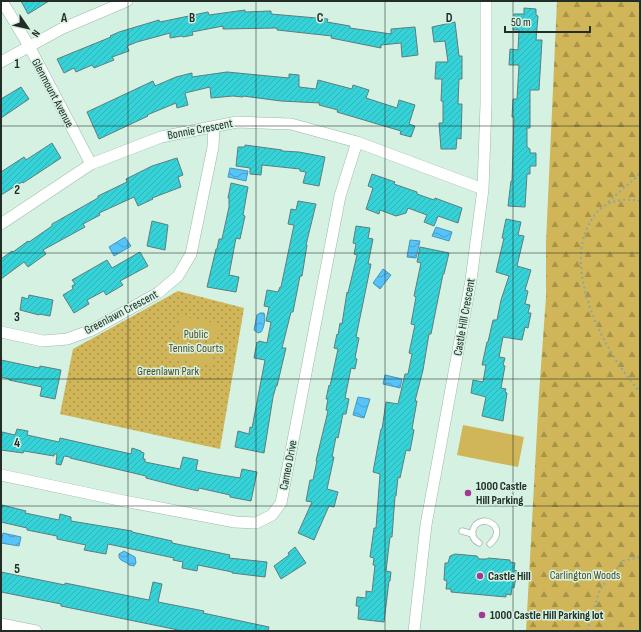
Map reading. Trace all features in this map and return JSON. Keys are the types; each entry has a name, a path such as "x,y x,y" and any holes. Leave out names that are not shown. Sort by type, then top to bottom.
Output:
{"street":[{"name":"Glenmount Avenue","path":"2,1 29,46 91,164"},
{"path":"1,62 61,29 127,1"},
{"name":"Castle Hill Crescent","path":"414,631 426,525 471,280 483,189 486,104 486,1"},
{"name":"Bonnie Crescent","path":"1,224 91,164 161,137 237,122 291,124 357,142 483,189"},
{"name":"Greenlawn Crescent","path":"1,332 43,341 67,339 92,330 158,293 178,276 191,254 213,146 214,126"},
{"name":"Cameo Drive","path":"1,475 124,502 235,522 256,523 272,515 281,503 340,196 357,142"},
{"path":"1,624 36,631"}],"lane":[{"path":"479,544 474,540 474,528 479,522 487,521 494,525 497,532 495,540 490,544"},
{"path":"462,532 473,534"}],"path":[{"path":"637,1 640,7"},
{"path":"640,174 596,212 587,225 582,241 580,260 589,308 619,365 640,392"},
{"path":"607,203 619,200 640,201"},
{"path":"587,631 600,589 623,561 640,557"}],"green space":[{"name":"Carlington Woods","path":"557,1 640,1 640,631 526,631 546,297 546,242"},
{"name":"Greenlawn Park","path":"178,291 244,308 220,449 60,414 73,349"},
{"path":"180,316 220,324 216,342 176,334"},
{"path":"175,340 215,348 211,366 172,358"},
{"path":"463,425 524,437 518,467 457,455"}],"water":[{"path":"230,168 248,171 246,181 228,177"},
{"path":"436,227 452,232 449,241 432,236"},
{"path":"125,237 131,246 114,256 109,247"},
{"path":"410,240 420,241 416,258 407,257"},
{"path":"383,269 391,275 380,289 373,283"},
{"path":"264,313 265,320 261,332 258,333 254,330 257,315"},
{"path":"385,375 402,379 400,388 383,384"},
{"path":"358,397 370,399 364,418 353,415"},
{"path":"3,533 21,537 19,546 1,543"},
{"path":"124,551 135,557 136,563 134,566 129,565 119,557 119,554"}],"building":[{"path":"21,1 49,1 28,14"},
{"path":"524,8 536,9 536,15 538,16 536,40 542,40 539,90 530,90 530,128 527,128 527,147 530,149 530,153 536,153 536,166 530,166 530,174 527,174 525,207 508,206 512,181 514,117 512,117 513,99 517,99 519,65 509,65 510,49 518,50 519,30 513,30 514,14 524,14"},
{"path":"245,10 245,12 271,11 271,14 328,19 327,22 350,26 350,28 391,34 391,29 415,27 418,55 402,57 401,43 381,45 381,48 331,38 332,36 277,30 277,28 223,29 223,26 192,32 193,35 183,37 170,38 170,33 137,42 127,46 129,51 112,57 114,60 94,68 92,65 76,72 74,68 64,73 57,59 111,37 110,36 119,32 159,20 160,22 208,12 209,15"},
{"path":"455,22 459,56 462,56 462,79 459,79 458,104 462,104 461,139 457,138 456,149 441,149 439,123 443,123 443,101 441,101 442,79 435,79 436,62 448,62 445,41 434,42 432,27"},
{"path":"227,72 289,78 289,74 299,75 299,87 316,89 318,80 352,89 353,85 369,90 366,98 397,108 399,100 415,105 409,124 415,126 411,137 400,134 401,131 337,112 338,110 319,105 320,103 281,101 243,96 211,98 210,87 185,93 188,105 177,108 176,103 147,115 148,116 99,139 87,112 153,81 155,86 176,77 192,73 192,77"},
{"path":"21,87 29,99 1,118 1,99"},
{"path":"52,143 61,158 23,183 22,182 1,195 1,172 24,157 26,160"},
{"path":"245,145 325,157 319,186 303,183 306,172 300,171 300,169 262,165 261,175 250,174 250,168 236,166 238,147 245,147"},
{"path":"177,158 183,175 178,177 181,187 152,198 153,199 138,206 134,197 99,213 100,215 83,224 85,227 43,250 46,254 28,267 24,262 1,279 1,259 12,251 13,252 28,241 29,242 52,226 52,224 98,198 98,196 127,182 126,179 152,166"},
{"path":"372,174 395,182 394,184 417,192 417,194 434,200 435,198 462,208 458,223 438,216 434,226 424,222 427,215 408,208 406,213 396,216 380,210 379,214 366,209 373,188 368,186"},
{"path":"231,183 248,187 243,215 245,216 240,239 236,238 229,275 239,277 236,292 207,287 219,239 222,239 229,207 228,198"},
{"path":"298,201 316,204 306,245 302,276 300,276 293,312 291,312 282,348 286,348 273,397 264,453 235,447 238,431 249,434 250,427 252,428 265,360 254,358 257,342 267,343 271,322 266,321 269,307 264,306 267,290 278,292 281,287 294,225 288,224 291,209 296,210"},
{"path":"506,219 521,222 518,235 524,236 517,266 531,270 525,290 528,291 525,304 530,305 528,313 531,313 528,328 525,327 522,340 503,337 499,357 505,358 501,388 506,389 505,392 507,393 503,421 482,416 486,397 471,393 473,380 483,382 486,365 482,365 487,342 493,320 497,320 501,300 509,276 496,272 504,238 502,238"},
{"path":"152,221 168,225 165,250 147,246"},
{"path":"356,226 370,228 368,238 373,239 368,264 371,264 356,337 359,338 355,358 357,359 355,369 351,368 345,398 349,399 346,414 343,414 338,438 336,437 332,457 334,457 327,489 338,492 334,507 329,506 314,540 298,533 312,502 306,501 310,480 313,480 328,411 326,410 328,399 326,399 338,349 334,348 340,323 342,324 347,292 348,293 357,255 354,254 356,244 353,243"},
{"path":"420,247 449,253 443,274 431,334 429,334 423,370 415,401 417,401 410,451 406,450 400,478 398,477 392,537 390,537 386,571 391,572 384,622 358,619 359,606 356,606 357,597 366,598 366,591 372,592 375,565 373,565 374,558 370,557 374,528 376,528 380,474 373,472 386,402 398,404 405,374 408,374 412,354 409,353 415,325 411,324 416,297 414,296 421,263 417,262"},
{"path":"140,252 148,266 120,281 123,285 106,295 104,291 87,300 89,304 74,313 63,295 73,289 72,286 75,284 72,280 107,260 112,268"},
{"path":"29,295 53,300 50,316 20,310 22,297 28,299"},
{"path":"1,360 39,368 40,366 61,370 55,399 40,396 42,387 1,377"},
{"path":"17,429 28,431 27,435 59,442 60,438 131,454 132,448 144,453 143,459 145,459 145,462 180,469 183,457 198,460 196,470 240,478 242,469 257,472 251,501 230,497 230,495 199,488 198,491 177,486 146,478 146,476 70,457 64,456 61,465 56,464 57,454 54,454 54,456 24,451 23,453 1,450 2,432 15,435"},
{"path":"2,505 26,511 25,513 59,520 60,514 71,517 71,521 132,531 172,541 172,543 230,555 229,558 267,562 265,577 232,573 198,565 197,571 182,568 183,562 173,560 174,558 108,544 106,554 84,550 86,545 57,539 57,536 27,530 27,528 1,522"},
{"path":"295,547 306,563 281,579 274,566 289,555 288,553"},
{"name":"Castle Hill","path":"455,554 477,556 479,559 488,558 510,560 510,562 515,563 514,570 517,571 514,588 512,587 511,595 506,594 506,597 451,592 451,589 446,589 447,581 444,580 445,563 448,563 450,556"},
{"path":"1,572 149,600 153,582 162,584 158,602 204,611 203,613 269,627 268,631 183,631 61,606 61,604 1,592"}],"place":[{"name":"1000 Castle Hill Parking","path":"468,493"},
{"name":"Castle Hill","path":"480,576"},
{"name":"1000 Castle Hill Parking lot","path":"482,615"}],"park label":[{"name":"Public Tennis Courts","path":"196,341"}]}
